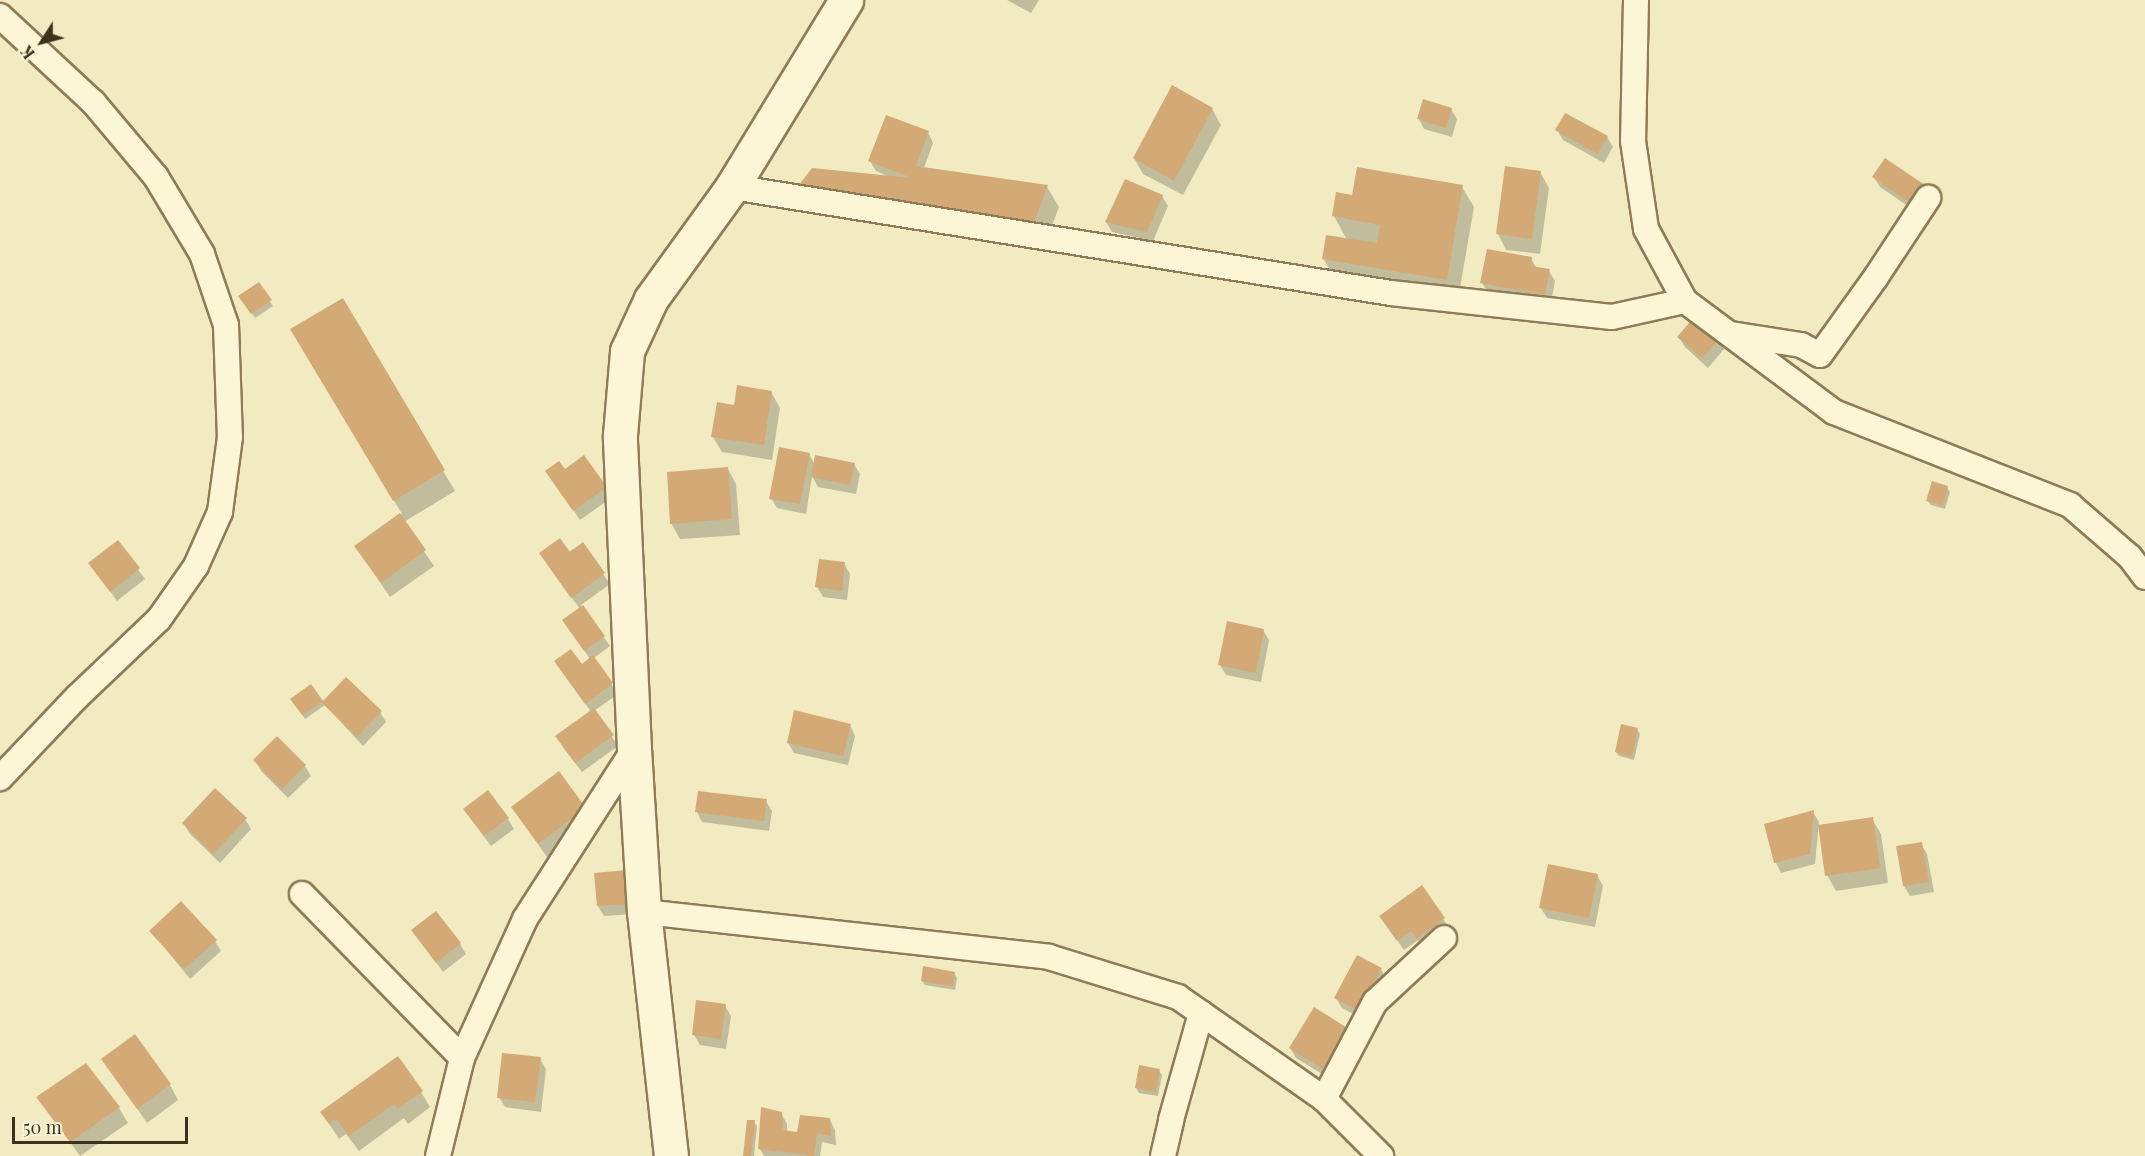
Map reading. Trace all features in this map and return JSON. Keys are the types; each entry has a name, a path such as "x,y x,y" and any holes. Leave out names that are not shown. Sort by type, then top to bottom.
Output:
{"street":[{"path":"671,1156 644,912 634,749 620,435 627,351 651,299 732,188 846,0"},
{"path":"1636,0 1633,141 1646,229 1685,301 1834,411 2070,506 2130,556 2145,577"},
{"path":"0,16 100,111 156,177 202,254 226,325 230,437 220,512 196,566 159,619 77,697 0,778"},
{"path":"732,188 1391,293 1612,317 1685,301"},
{"path":"1728,334 1801,345 1820,356 1928,198"},
{"path":"438,1156 462,1058 525,919 634,749"},
{"path":"302,894 462,1058"},
{"path":"644,912 1048,957 1178,997 1324,1099 1381,1156"},
{"path":"1324,1099 1375,1002 1444,938"},
{"path":"1163,1156 1202,1013"}],"building":[{"path":"1172,85 1213,108 1174,181 1133,158"},
{"path":"1423,99 1452,108 1446,128 1417,119"},
{"path":"1565,113 1608,136 1598,154 1555,130"},
{"path":"886,115 929,131 916,166 1048,185 1033,225 795,190 812,168 912,178 868,161"},
{"path":"1885,158 1928,187 1915,206 1872,177"},
{"path":"1505,166 1541,171 1532,239 1496,234"},
{"path":"1357,167 1463,185 1447,280 1322,259 1326,235 1377,243 1380,225 1332,216 1336,192 1352,195"},
{"path":"1125,179 1163,195 1147,232 1105,222"},
{"path":"1487,249 1532,257 1531,266 1550,269 1545,295 1480,283"},
{"path":"259,282 272,300 251,314 238,296"},
{"path":"343,298 445,470 393,501 290,329"},
{"path":"1695,316 1720,338 1702,358 1677,337"},
{"path":"737,385 772,391 764,445 711,437 717,402 734,405"},
{"path":"779,447 810,453 800,504 769,499"},
{"path":"584,455 607,487 573,511 545,471 559,461 565,469"},
{"path":"815,455 855,463 850,485 811,477"},
{"path":"728,467 732,519 670,524 667,472"},
{"path":"1932,481 1948,486 1943,505 1926,501"},
{"path":"400,513 426,550 381,583 354,546"},
{"path":"560,538 570,552 583,542 605,573 571,598 539,553"},
{"path":"118,540 140,568 110,592 88,563"},
{"path":"819,559 845,562 842,591 815,587"},
{"path":"583,605 605,636 584,651 562,620"},
{"path":"1227,621 1264,629 1256,673 1218,665"},
{"path":"571,649 582,664 593,655 613,683 585,704 554,661"},
{"path":"346,677 382,711 357,737 321,702 302,715 290,699 311,684 323,701"},
{"path":"594,708 614,735 575,763 555,736"},
{"path":"794,710 851,724 843,756 787,743"},
{"path":"1621,724 1638,728 1632,756 1615,752"},
{"path":"277,736 306,765 282,789 253,760"},
{"path":"559,771 586,808 538,844 511,807"},
{"path":"215,788 247,818 213,854 182,823"},
{"path":"488,790 509,818 484,836 463,809"},
{"path":"698,791 767,799 764,821 695,812"},
{"path":"1814,810 1810,854 1774,863 1764,824"},
{"path":"1873,817 1880,868 1825,876 1818,825"},
{"path":"1922,842 1929,882 1903,886 1896,846"},
{"path":"1548,864 1598,874 1589,918 1539,908"},
{"path":"627,870 630,904 597,906 594,873"},
{"path":"1422,885 1445,918 1417,939 1411,931 1397,941 1379,916"},
{"path":"181,901 217,940 184,969 149,931"},
{"path":"436,911 461,943 436,963 411,930"},
{"path":"1357,955 1382,968 1359,1011 1334,998"},
{"path":"923,966 955,972 953,986 921,981"},
{"path":"696,1000 726,1004 721,1039 692,1035"},
{"path":"1314,1007 1349,1029 1324,1070 1289,1048"},
{"path":"135,1034 171,1084 137,1109 101,1059"},
{"path":"502,1053 541,1057 535,1102 497,1098"},
{"path":"398,1056 423,1091 398,1109 394,1104 349,1136 336,1119 329,1124 320,1112"},
{"path":"86,1063 120,1107 70,1142 36,1097"},
{"path":"1139,1065 1160,1069 1156,1092 1135,1088"},
{"path":"761,1107 782,1112 783,1130 797,1132 800,1115 830,1118 831,1136 817,1133 814,1156 758,1149"},
{"path":"747,1120 755,1120 751,1156 743,1156"}]}
